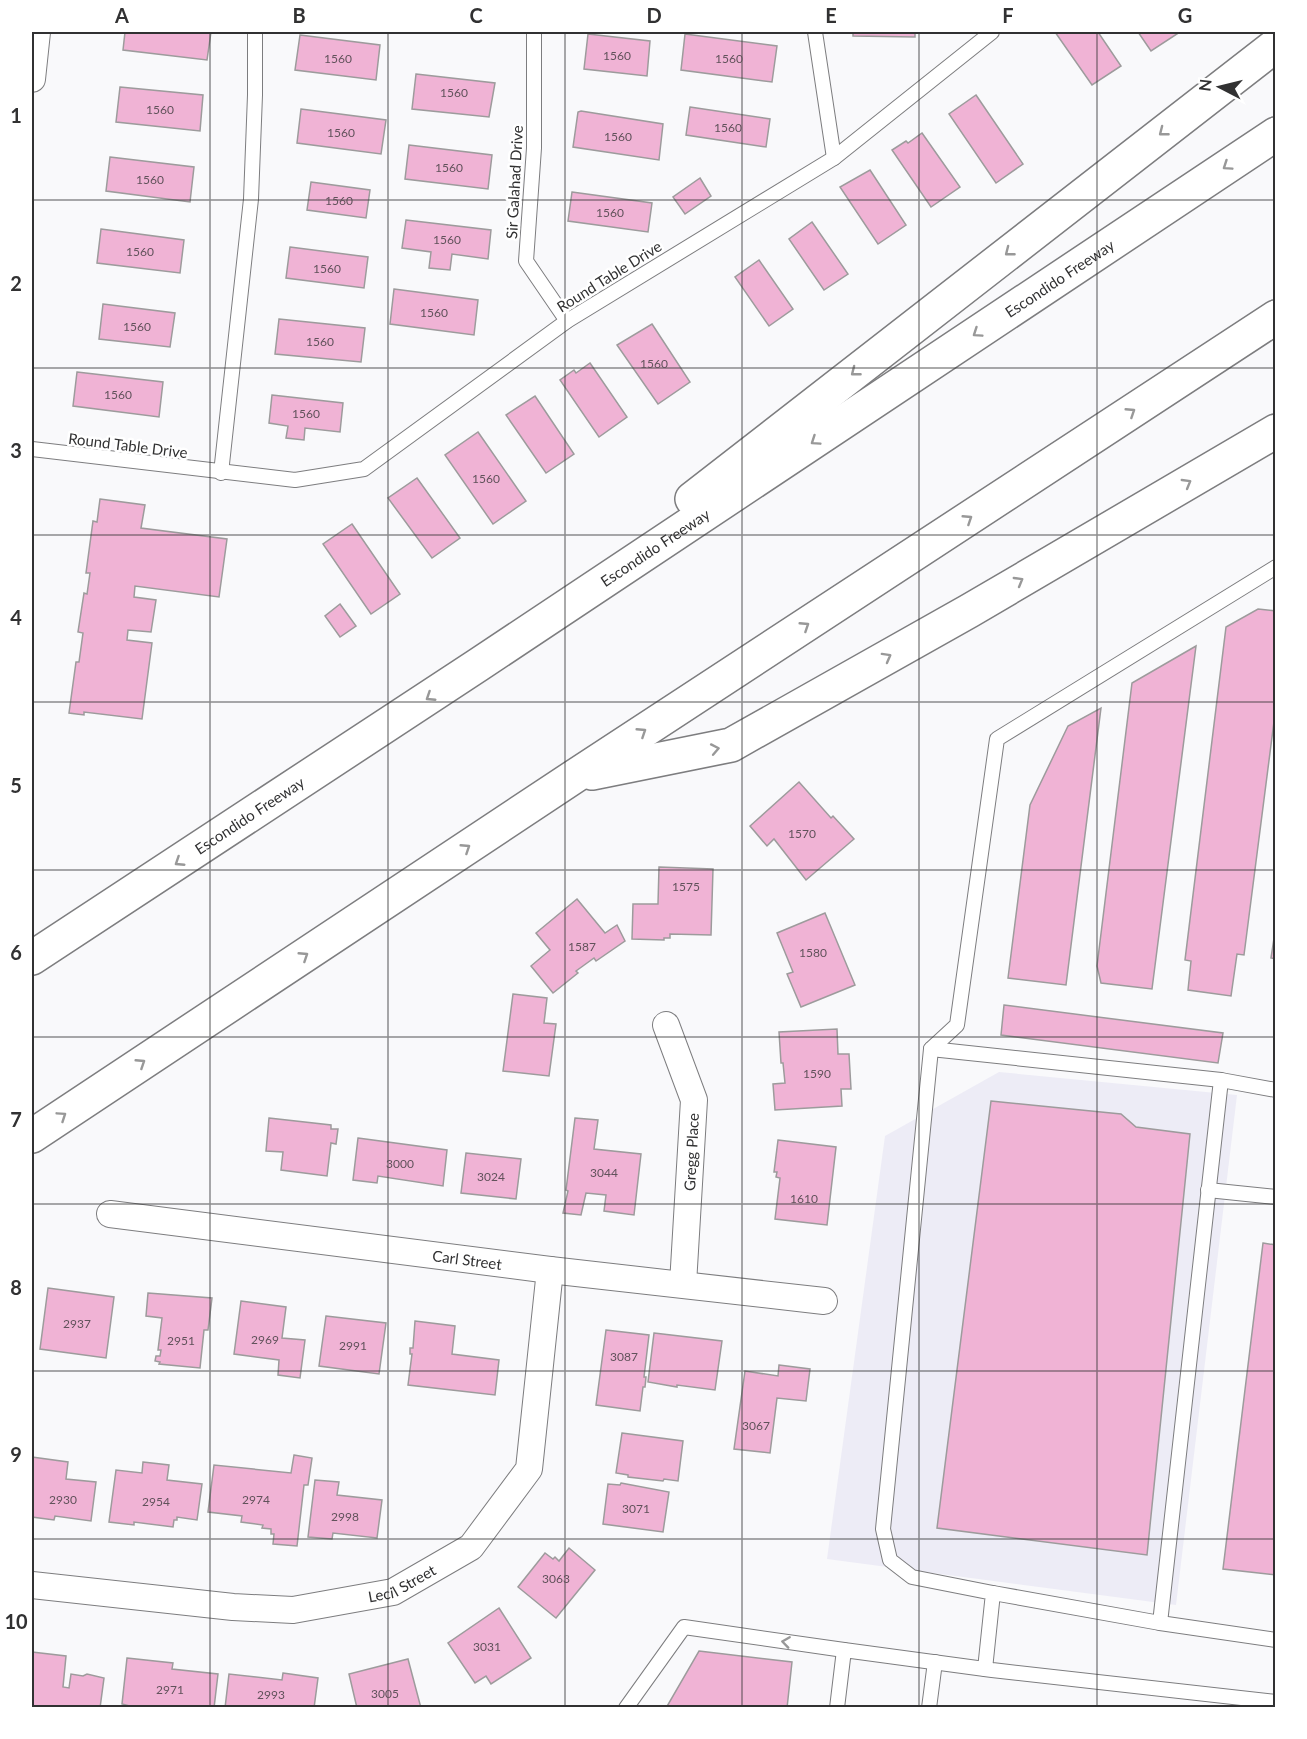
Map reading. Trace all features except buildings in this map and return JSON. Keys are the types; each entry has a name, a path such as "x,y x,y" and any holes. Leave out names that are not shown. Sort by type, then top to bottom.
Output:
{"highway":[{"path":"478,665 1275,45"},
{"name":"Escondido Freeway","path":"32,958 478,665 1275,134"},
{"path":"32,1136 575,776 1275,317"},
{"path":"575,776 731,745 969,611 1275,431"}],"street":[{"path":"32,68 37,32"},
{"name":"Gregg Place","path":"666,1025 694,1100 683,1284"},
{"name":"Carl Street","path":"110,1214 550,1270 824,1301"},
{"name":"Lecil Street","path":"32,1585 233,1607 292,1610 393,1592 471,1547 529,1469 550,1270"}],"lane":[{"path":"221,473 250,199 255,95 255,32"},
{"name":"Sir Galahad Drive","path":"534,32 534,148 526,261 567,321"},
{"path":"815,32 834,158"},
{"name":"Round Table Drive","path":"32,449 295,480 364,470 567,321 834,158 992,32"},
{"path":"1275,567 997,739 957,1025 931,1049 883,1529 890,1560 912,1577 1160,1623 1275,1640"},
{"path":"931,1049 1221,1080 1275,1090"},
{"path":"1160,1623 1221,1080"},
{"path":"1208,1190 1275,1197"},
{"path":"985,1669 993,1593"},
{"path":"626,1707 684,1627 985,1669 1275,1702"},
{"path":"837,1707 844,1650"},
{"path":"929,1707 935,1662"}],"shaded area":[{"path":"999,1072 1237,1095 1176,1605 827,1559 885,1136"}]}
